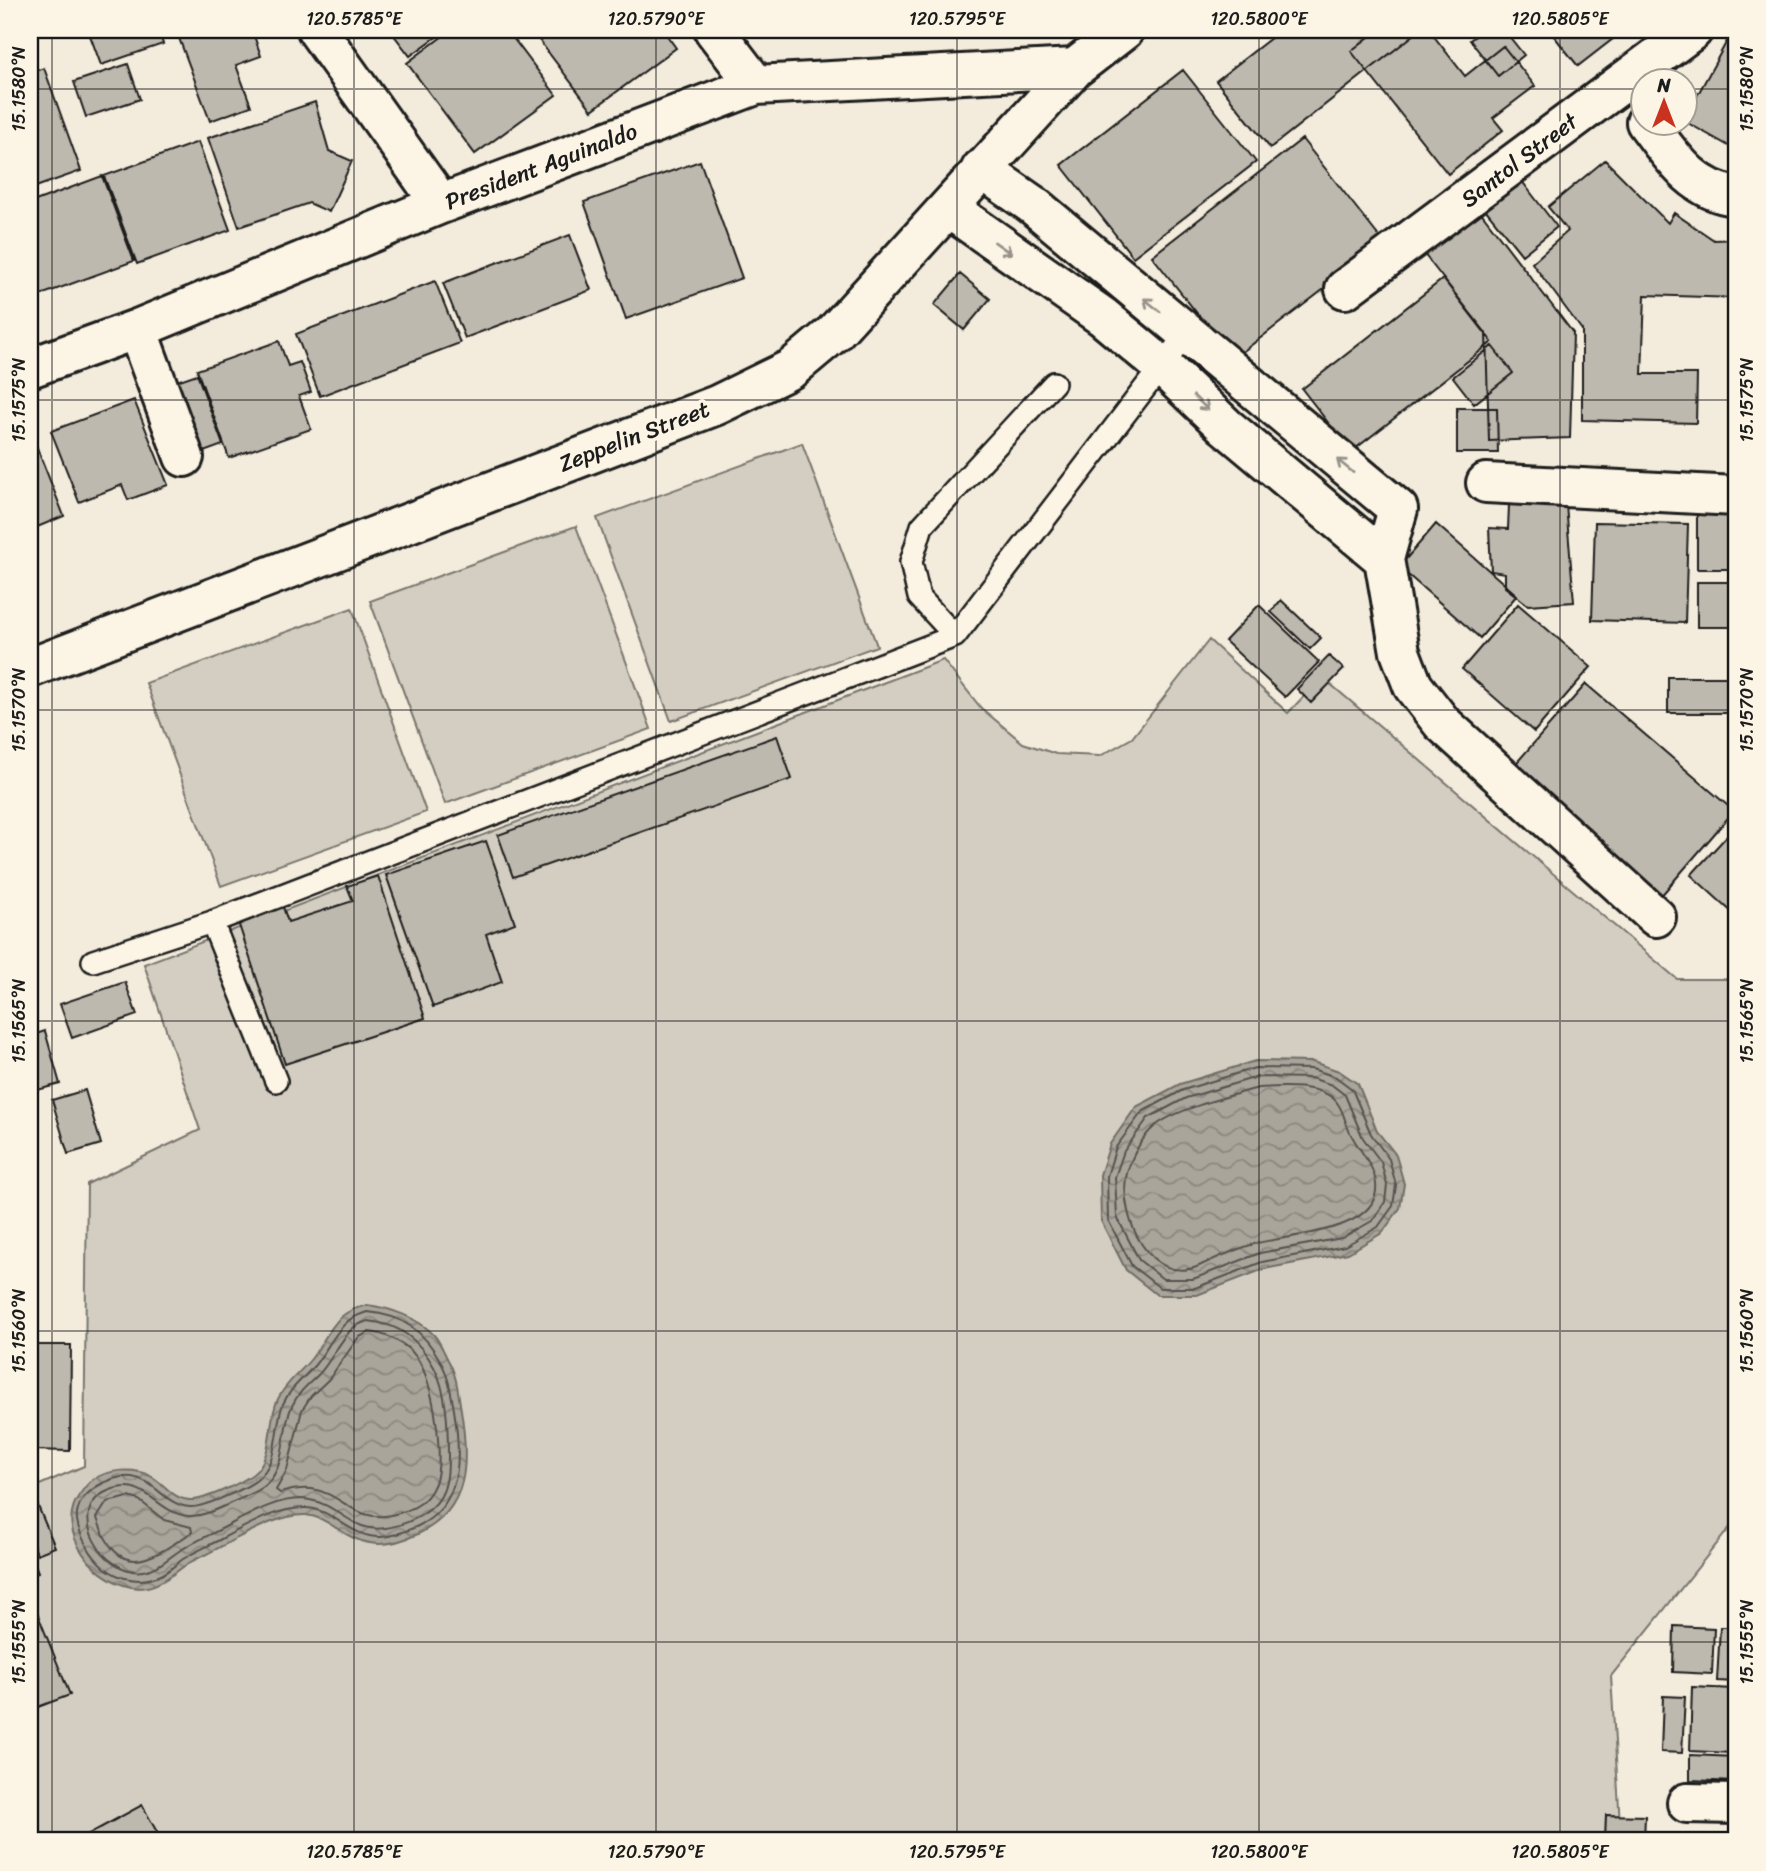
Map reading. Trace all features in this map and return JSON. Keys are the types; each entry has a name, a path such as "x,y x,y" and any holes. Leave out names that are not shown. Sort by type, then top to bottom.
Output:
{"street":[{"path":"317,30 441,204"},
{"path":"713,30 756,85"},
{"name":"Zeppelin Street","path":"30,668 717,405 791,369 834,333 1075,68 1124,30"},
{"name":"Santol Street","path":"1345,289 1693,30"},
{"name":"President Aguinaldo","path":"30,368 138,329 441,204 756,85 1075,68"},
{"path":"1619,86 1630,100"},
{"path":"1657,136 1678,165 1693,177 1721,194 1736,196"},
{"path":"981,169 1033,205 1398,509 1384,559 1400,652 1413,686 1442,723 1480,760 1656,917"},
{"path":"948,208 1103,317 1163,367 1225,426 1384,559"},
{"path":"138,329 184,457"},
{"path":"1486,483 1736,496"},
{"path":"1687,1803 1736,1804"}],"lane":[{"path":"93,961 212,922 955,636 1187,333"},
{"path":"955,636 919,597 911,562 922,526 1054,383"},
{"path":"212,922 276,1081"}],"shaded area":[{"path":"802,443 877,646 671,721 597,518"},
{"path":"576,526 651,729 445,804 370,601"},
{"path":"352,608 426,812 221,886 146,683"},
{"path":"1209,640 1288,713 1322,677 1677,979 1736,979 1736,1520 1611,1676 1621,1841 30,1841 30,1489 84,1466 87,1184 200,1130 144,964 943,660 981,708 1023,743 1056,754 1100,756 1132,738"}],"water":[{"path":"1255,1061 1313,1062 1339,1071 1358,1084 1377,1131 1396,1155 1404,1184 1400,1208 1382,1233 1348,1253 1264,1269 1197,1295 1157,1295 1126,1270 1101,1221 1100,1175 1110,1144 1136,1107 1180,1084"},
{"path":"367,1305 403,1314 420,1323 434,1335 453,1372 464,1429 465,1465 457,1497 435,1524 409,1538 379,1544 357,1539 315,1517 306,1515 284,1518 250,1531 193,1561 159,1583 139,1588 108,1578 94,1567 75,1539 72,1524 73,1509 90,1482 113,1472 137,1471 156,1479 178,1497 196,1500 213,1495 247,1478 260,1467 264,1459 275,1408 285,1388 311,1359 341,1317"}],"building":[{"path":"88,30 158,30 163,44 101,65"},
{"path":"176,30 252,30 261,56 236,65 251,106 210,121"},
{"path":"390,30 446,30 410,56"},
{"path":"451,30 507,30 556,95 475,154 407,63"},
{"path":"553,30 663,30 676,48 592,110 539,40"},
{"path":"1281,30 1420,30 1270,148 1216,81"},
{"path":"1378,30 1429,30 1465,76 1503,46 1535,86 1493,118 1503,130 1448,174 1351,51"},
{"path":"1483,30 1504,30 1524,55 1498,76 1470,40"},
{"path":"1549,30 1614,30 1618,35 1578,66"},
{"path":"1733,30 1736,30 1736,150 1700,130 1700,90"},
{"path":"128,64 140,99 86,117 74,82"},
{"path":"44,68 81,171 30,189 30,73"},
{"path":"1183,70 1256,162 1133,257 1061,165"},
{"path":"315,102 329,151 352,161 329,212 309,203 239,227 208,138"},
{"path":"1302,139 1384,243 1233,359 1152,256"},
{"path":"198,142 230,230 137,264 104,176"},
{"path":"1605,160 1668,223 1674,213 1714,240 1736,239 1736,298 1645,295 1642,374 1697,374 1696,423 1582,420 1582,330 1532,263 1568,231 1548,207"},
{"path":"700,161 742,278 626,319 584,202"},
{"path":"102,176 134,261 38,296 30,274 30,203"},
{"path":"1518,176 1557,227 1522,255 1481,204"},
{"path":"1477,207 1573,333 1570,438 1489,441 1486,333 1420,249"},
{"path":"570,235 591,290 465,338 443,283"},
{"path":"960,274 990,299 964,330 934,305"},
{"path":"1443,279 1492,342 1351,452 1302,389"},
{"path":"435,281 460,343 320,396 296,334"},
{"path":"279,341 288,366 300,362 311,392 299,396 311,429 229,458 197,370"},
{"path":"1492,346 1513,373 1474,404 1453,377"},
{"path":"197,374 223,445 190,457 165,385"},
{"path":"134,400 168,485 128,500 122,485 79,502 51,431"},
{"path":"1457,408 1497,408 1498,453 1457,453"},
{"path":"30,430 64,516 30,530"},
{"path":"1509,505 1566,505 1574,602 1528,605 1505,587 1505,573 1491,571 1489,528 1508,529"},
{"path":"1697,512 1736,512 1736,569 1697,569"},
{"path":"1595,522 1688,524 1685,623 1592,620"},
{"path":"1436,524 1517,595 1480,638 1399,567"},
{"path":"1697,582 1734,582 1734,627 1697,627"},
{"path":"1281,600 1321,638 1310,649 1271,612"},
{"path":"1518,604 1591,667 1534,732 1462,669"},
{"path":"1259,605 1319,662 1285,697 1225,641"},
{"path":"1329,656 1344,669 1311,703 1297,689"},
{"path":"1668,677 1736,677 1736,713 1668,713"},
{"path":"1586,684 1734,811 1660,897 1511,769"},
{"path":"777,736 792,779 513,877 498,835"},
{"path":"1726,837 1736,847 1735,915 1691,875"},
{"path":"486,841 515,923 486,934 502,982 433,1007 386,875"},
{"path":"378,876 425,1018 285,1064 238,922 283,907 288,922 353,901 347,886"},
{"path":"125,982 137,1015 72,1038 60,1004"},
{"path":"45,1031 60,1084 30,1092 30,1036"},
{"path":"85,1090 101,1144 68,1154 52,1100"},
{"path":"30,1345 71,1345 70,1451 30,1450"},
{"path":"30,1487 55,1547 37,1554 30,1535"},
{"path":"30,1552 38,1572 30,1576"},
{"path":"32,1600 70,1695 30,1710 30,1601"},
{"path":"1674,1626 1714,1628 1712,1674 1673,1672"},
{"path":"1720,1627 1736,1627 1736,1682 1717,1681"},
{"path":"1692,1687 1734,1689 1732,1753 1690,1751"},
{"path":"1663,1696 1685,1697 1682,1753 1661,1752"},
{"path":"1690,1755 1736,1757 1736,1782 1690,1780"},
{"path":"142,1805 162,1841 76,1841"},
{"path":"1606,1815 1645,1816 1644,1841 1605,1839"}]}
